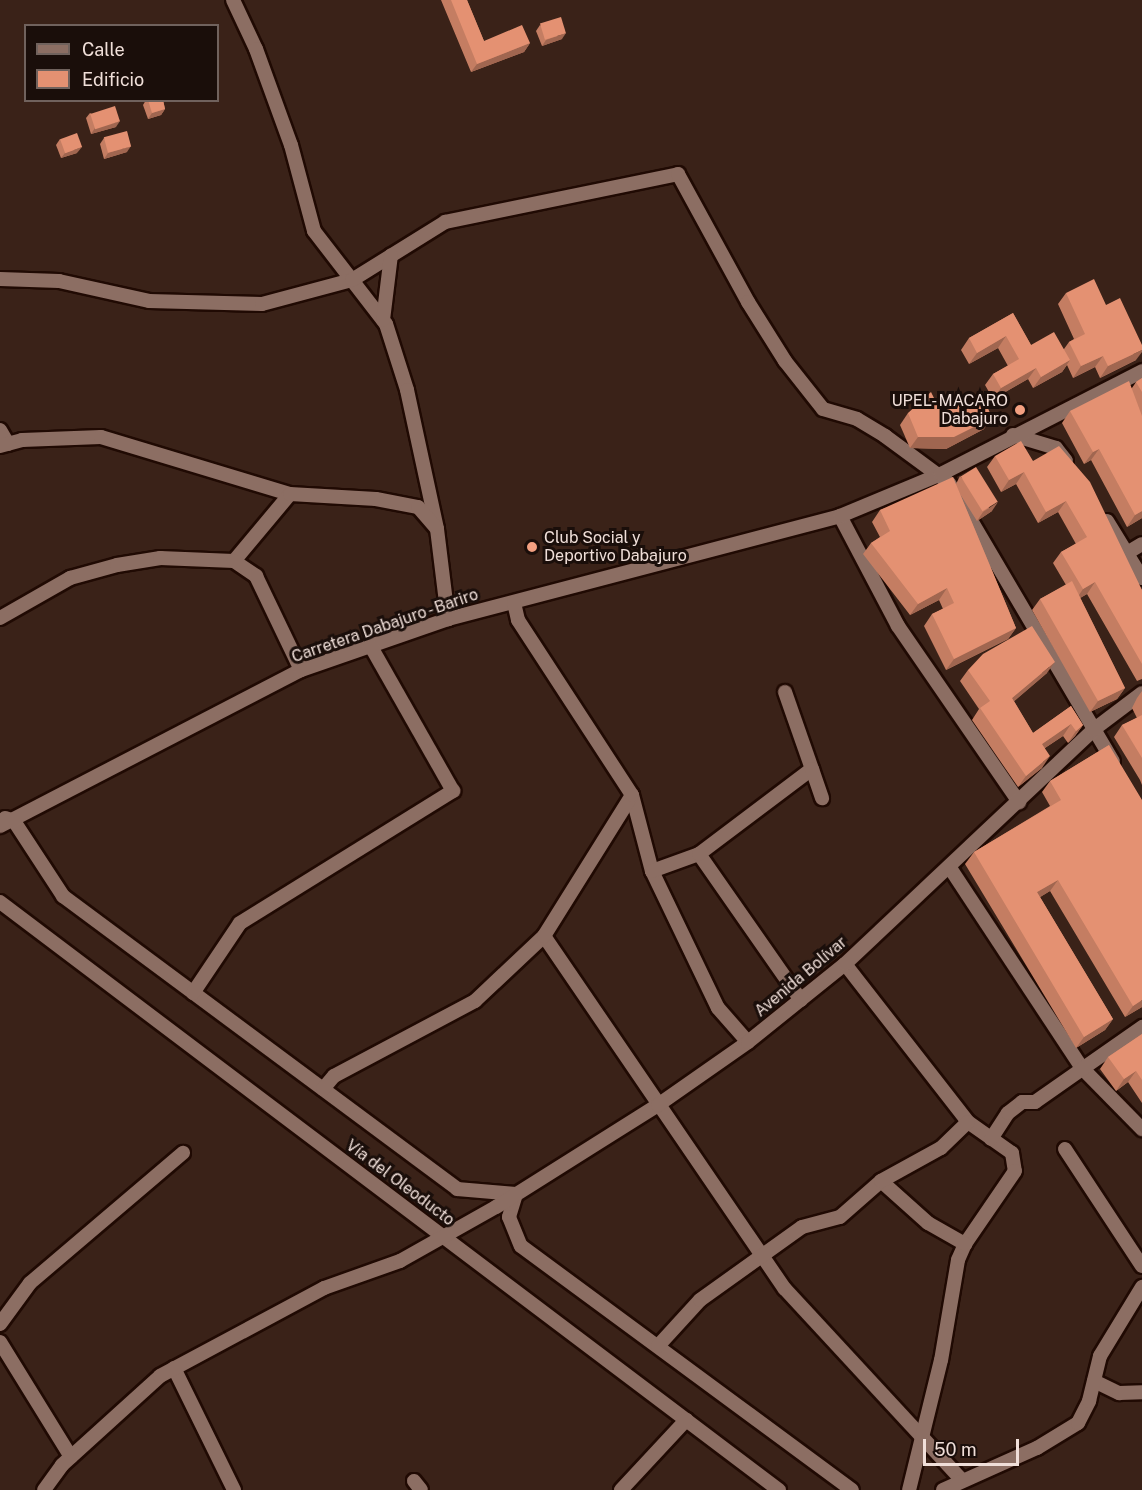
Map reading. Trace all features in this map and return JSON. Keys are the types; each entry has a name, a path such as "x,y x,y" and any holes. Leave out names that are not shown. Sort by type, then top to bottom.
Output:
{"street":[{"path":"233,0 256,49 291,145 314,231 383,320 407,390 437,529 448,619"},
{"path":"0,279 59,281 148,300 262,304 352,280 445,222 678,174 748,302 785,360 823,409 856,419 941,474 1093,730 1124,778"},
{"path":"383,320 391,255"},
{"name":"Carretera Dabajuro - Bariro","path":"4,821 301,670 448,619 840,516 941,474 1013,435 1142,371"},
{"path":"1119,382 1128,400"},
{"path":"0,430 4,445 22,440 101,437 290,494 376,499 418,507 437,529"},
{"path":"1013,435 1056,448 1074,473"},
{"path":"234,561 290,494"},
{"path":"1098,506 1142,578"},
{"path":"840,516 898,626 1019,802"},
{"path":"1127,553 1142,544"},
{"path":"0,618 70,578 117,565 160,558 234,561 256,576 301,670"},
{"path":"514,602 518,620 632,795 652,871 718,1008 748,1042"},
{"path":"193,993 240,923 453,791 370,645"},
{"path":"785,692 822,798"},
{"name":"Avenida Bolívar","path":"44,1490 70,1457 174,1368 324,1288 400,1261 516,1194 658,1105 748,1042 845,964 950,868 1093,730 1142,693"},
{"path":"652,871 699,854 812,769"},
{"path":"323,1089 334,1076 475,1001 544,936 632,795"},
{"path":"4,821 63,896 458,1189 516,1194 510,1217 521,1246 852,1490"},
{"path":"699,854 801,1000"},
{"path":"950,868 1082,1068 1142,1129"},
{"name":"Vía del Oleoducto","path":"0,902 779,1490"},
{"path":"544,936 785,1289 921,1432 961,1479"},
{"path":"845,964 968,1122 1012,1153 1016,1171 965,1244 928,1415 921,1432 909,1490"},
{"path":"991,1139 1008,1113 1022,1102 1035,1102 1142,1027"},
{"path":"658,1346 700,1300 802,1227 840,1217 881,1181 941,1148 968,1122"},
{"path":"1065,1149 1142,1266"},
{"path":"0,1324 30,1283 183,1154"},
{"path":"881,1181 928,1223 965,1244"},
{"path":"943,1490 961,1479 1036,1448 1078,1424 1094,1381 1100,1356 1142,1287"},
{"path":"0,1342 70,1457"},
{"path":"174,1368 234,1490"},
{"path":"1094,1381 1119,1393 1142,1392"},
{"path":"621,1490 686,1420"}],"building":[{"path":"451,0 467,0 484,41 522,25 530,43 477,64"},
{"path":"561,17 566,33 545,40 540,23"},
{"path":"149,102 163,102 165,109 152,113"},
{"path":"115,106 120,121 95,129 90,114"},
{"path":"127,131 131,146 108,153 104,137"},
{"path":"77,133 82,147 65,153 60,139"},
{"path":"1094,279 1106,305 1120,298 1142,345 1142,350 1108,366 1103,356 1081,366 1069,342 1085,334 1066,293"},
{"path":"1013,313 1031,345 1054,332 1070,360 1041,377 1036,368 1001,388 993,374 1019,359 1006,336 977,353 969,338"},
{"path":"1142,378 1142,392 1136,382"},
{"path":"1129,381 1142,416 1142,511 1135,515 1099,449 1093,452 1070,411"},
{"path":"931,392 938,406 957,395 961,405 983,396 992,418 954,437 918,437 908,413"},
{"path":"1021,441 1033,461 1059,446 1090,482 1142,590 1142,664 1095,582 1083,589 1061,552 1087,537 1066,501 1046,512 1024,472 1009,480 995,456"},
{"path":"976,467 998,502 982,511 961,477"},
{"path":"953,477 1016,628 954,659 932,614 954,603 947,588 918,604 871,543 890,531 880,510"},
{"path":"1072,581 1125,688 1098,701 1040,599"},
{"path":"1032,626 1055,662 1012,698 1033,733 1071,706 1083,725 1076,731 1071,724 1042,744 1050,756 1026,776 980,708 990,701 968,670 983,654"},
{"path":"1142,715 1142,758 1122,725"},
{"path":"1109,745 1142,800 1142,1000 1133,1006 1058,880 1037,892 1113,1019 1084,1037 974,852 1061,800 1050,781"},
{"path":"1142,1034 1142,1080 1136,1071 1124,1079 1108,1057"}],"place":[{"name":"UPEL- MACARO Dabajuro","path":"1020,410"},
{"name":"Club Social y Deportivo Dabajuro","path":"532,547"}]}
